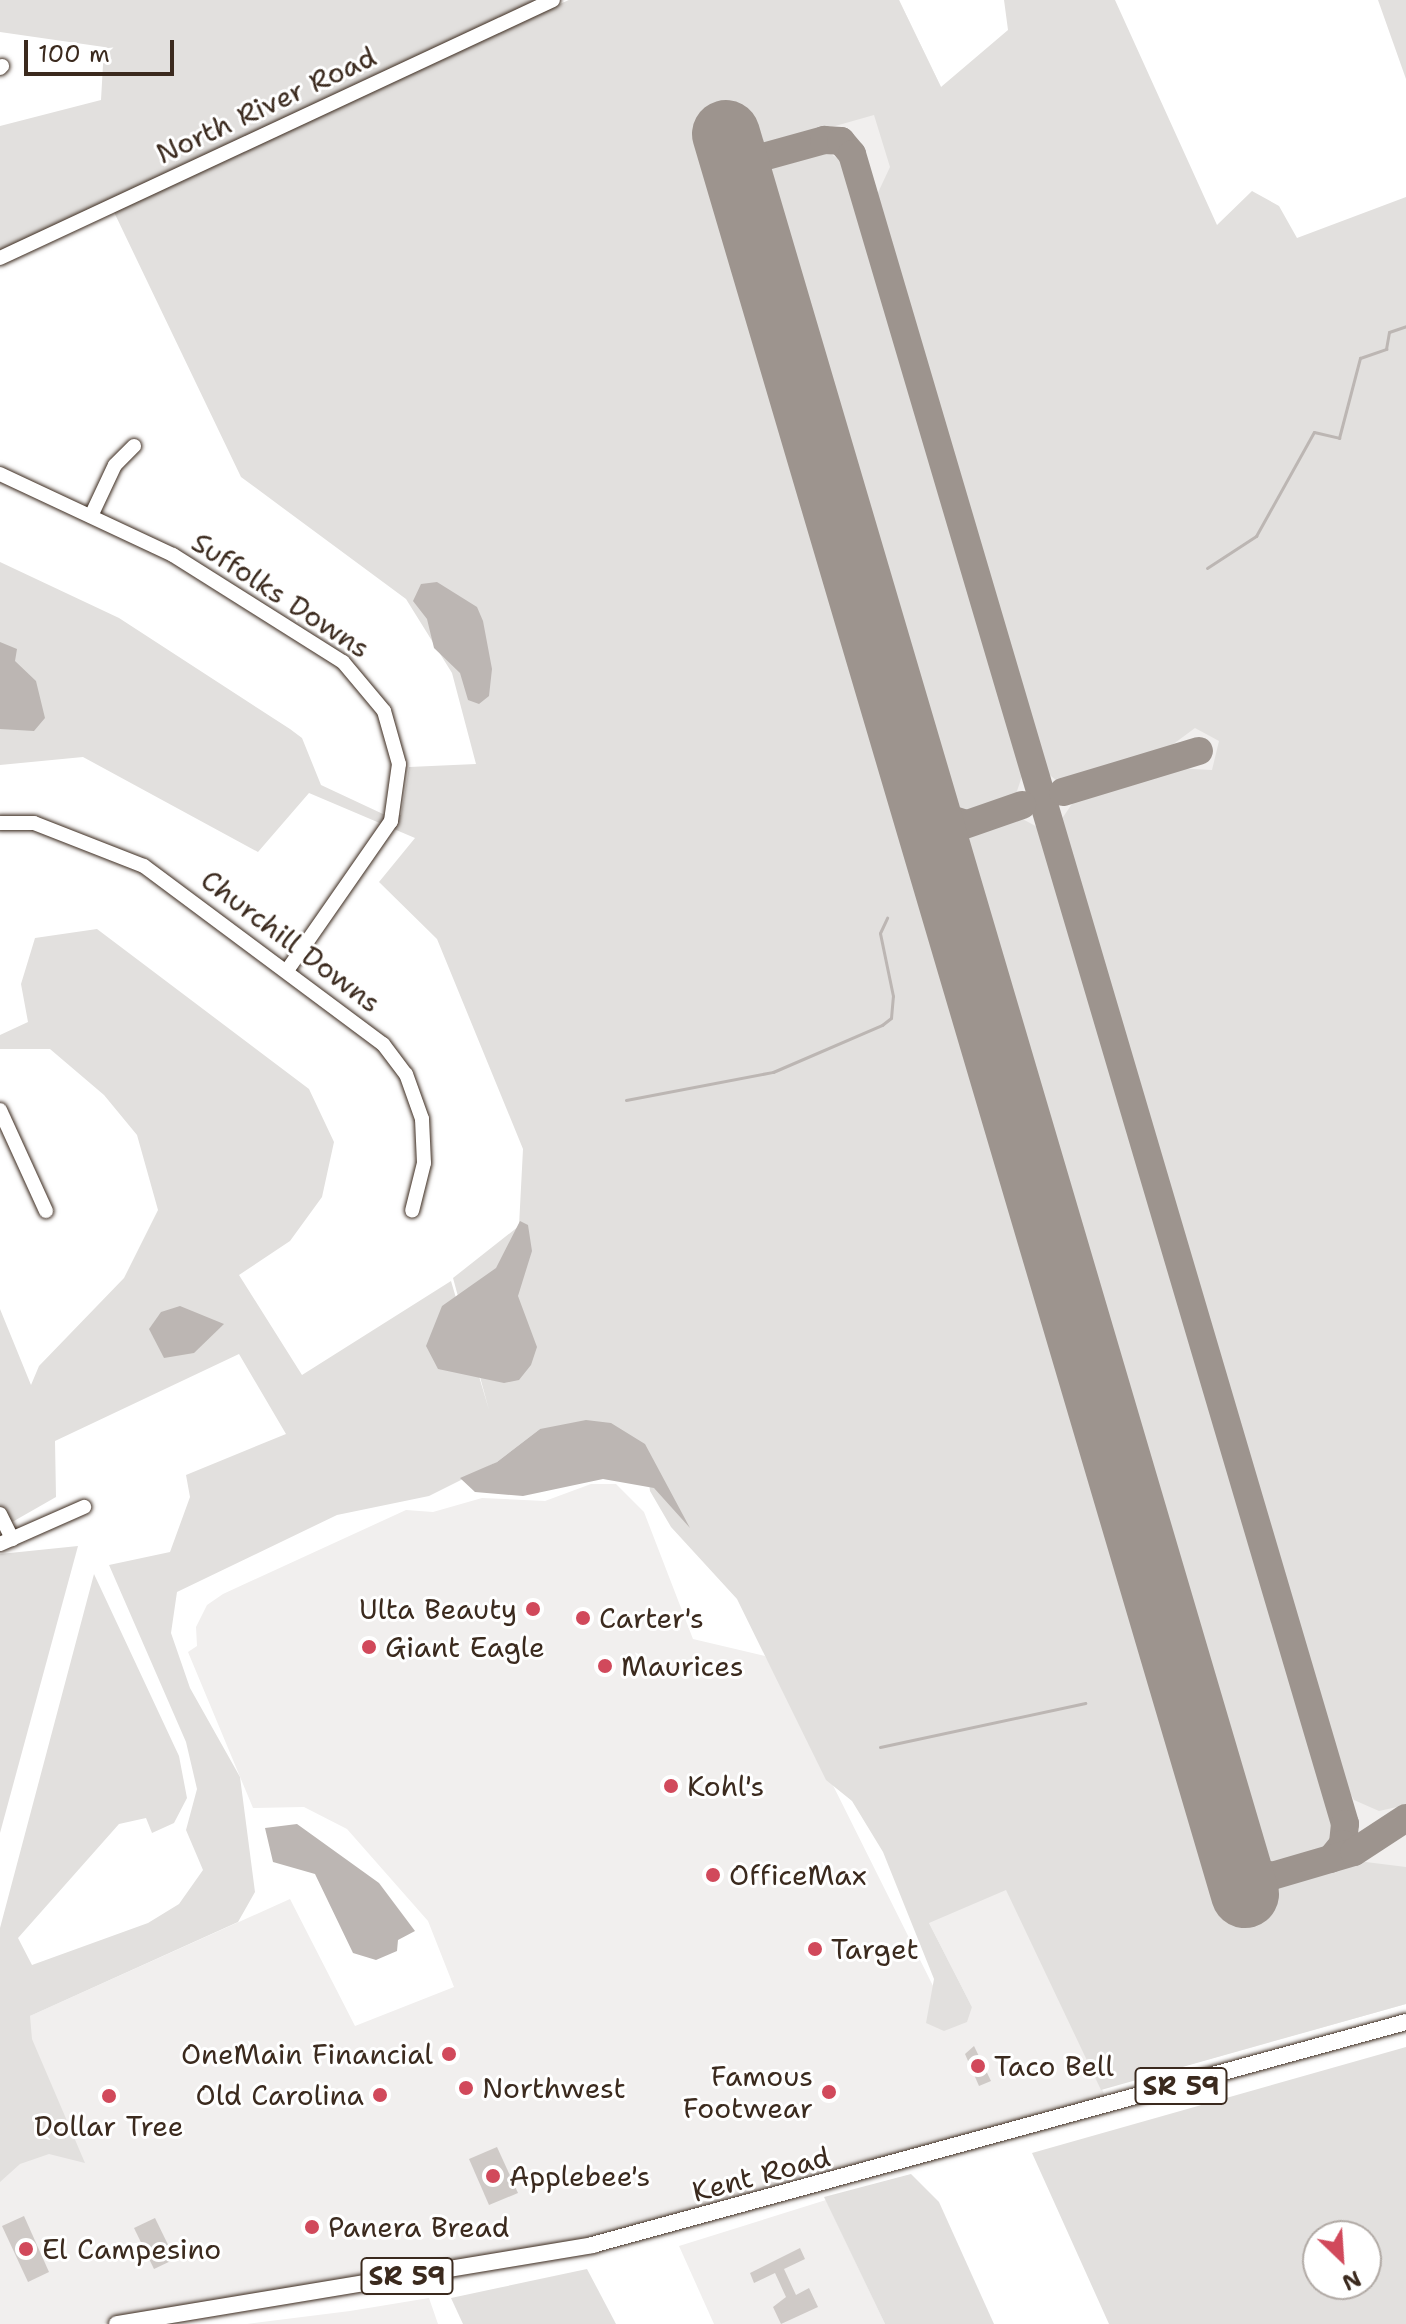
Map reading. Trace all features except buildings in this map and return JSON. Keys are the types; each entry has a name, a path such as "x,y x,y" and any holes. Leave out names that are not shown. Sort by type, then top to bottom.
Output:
{"main road":[{"name":"Kent Road","path":"117,2324 592,2245 1406,2022"}],"street":[{"name":"North River Road","path":"0,258 553,0"},
{"path":"91,516 122,453 134,446"},
{"name":"Suffolks Downs","path":"0,474 173,555 343,662 388,718 399,771 391,821 288,969"},
{"name":"Churchill Downs","path":"0,823 34,823 144,866 370,1032 406,1074 425,1140 412,1211"},
{"path":"0,1110 46,1211"},
{"path":"0,1514 6,1541 84,1507"}],"shaded area":[{"path":"0,0 539,0 0,251 0,126 101,100 104,47 0,32"},
{"path":"569,0 899,0 1162,544 1406,781 1406,2004 1102,2089 1108,2103 555,2247 102,2324 0,2324 0,2056 30,2016 290,1899 355,2026 454,1987 428,1921 347,1829 304,1807 253,1808 188,1652 197,1646 196,1627 207,1605 223,1594 406,1510 433,1512 482,1498 545,1501 591,1484 616,1484 644,1512 693,1639 765,1656 779,1677 952,2024 972,2007 929,1923 506,470 378,196 348,101"},
{"path":"569,0 899,0 941,87 1008,30 1004,0 1115,0 1217,225 1252,191 1279,206 1297,238 1406,197 1406,1805 1379,1811 1354,1800 1341,1777 1059,823 1076,798 1174,768 1212,770 1219,741 1195,728 1164,751 1074,779 1057,781 1045,771 875,199 890,167 874,115 747,151 740,130 713,138 1231,1898 1358,1861 1406,1867 1406,2004 1101,2090 1006,1890 929,1923 972,2007 967,2022 944,2031 926,2023 934,1979 883,1852 852,1801 826,1780 737,1599 671,1527 650,1491 644,1444 540,1429 497,1462 429,1496 337,1515 177,1592 171,1633 190,1688 240,1777 255,1892 238,1922 30,2016 32,2039 85,2163 49,2154 20,2164 0,2182 0,1928 94,1574 179,1756 187,1798 174,1823 152,1833 146,1818 119,1824 18,1938 32,1965 148,1923 179,1904 203,1870 186,1830 197,1789 186,1742 109,1565 170,1552 190,1497 186,1475 286,1434 239,1354 55,1441 56,1497 0,1529 0,1309 31,1385 39,1366 124,1278 158,1210 137,1135 104,1095 50,1049 0,1049 0,1035 28,1022 21,984 35,938 97,929 309,1089 334,1142 322,1197 290,1241 239,1275 302,1375 451,1281 489,1410 453,1278 519,1226 523,1149 437,939 379,882 415,838 309,793 258,852 83,757 0,765 0,562 119,618 290,729 302,738 321,785 383,814 401,815 409,767 476,764 452,673 406,599 241,477 113,210"},
{"path":"1378,0 1406,0 1406,79"},
{"path":"824,149 845,164 1024,770 1016,794 965,813 951,811 936,795 754,175"},
{"path":"437,582 477,607 483,621 492,669 489,696 479,704 468,700 460,673 434,648 427,619 413,601 421,584"},
{"path":"0,642 17,649 15,661 36,681 45,718 34,731 0,729"},
{"path":"1017,816 1041,829 1335,1823 1328,1850 1275,1866 1261,1866 1248,1850 953,852 964,832"},
{"path":"520,1221 528,1225 532,1251 518,1296 537,1347 531,1365 519,1380 504,1383 438,1369 426,1346 442,1306 496,1268"},
{"path":"180,1306 224,1324 194,1353 164,1358 149,1329 161,1312"},
{"path":"586,1420 611,1423 645,1444 690,1528 654,1488 603,1479 523,1496 475,1492 460,1478 497,1462 540,1429"},
{"path":"78,1546 0,1833 0,1554"},
{"path":"297,1824 379,1883 415,1931 398,1940 397,1951 376,1960 353,1953 315,1874 273,1862 265,1828"},
{"path":"1406,2047 1406,2324 1109,2324 1032,2153"},
{"path":"911,2174 939,2202 994,2324 885,2324 824,2197"},
{"path":"826,2200 885,2324 714,2324 679,2246"},
{"path":"587,2269 616,2324 463,2324 451,2298"},
{"path":"429,2298 438,2324 247,2324 350,2311"}],"waterway":[{"path":"1207,568 1256,536 1314,432 1339,438 1360,358 1386,349 1389,332 1406,326"},
{"path":"626,1100 773,1072 882,1025 891,1018 893,996 880,933 887,918"},
{"path":"880,1747 1085,1703"}],"taxiway":[{"path":"741,183 742,170 756,159 824,140 841,141 852,154 1345,1824 1343,1844 1331,1859"},
{"path":"1063,792 1199,751"},
{"path":"919,789 934,814 963,823"},
{"path":"942,865 943,844 956,828 1022,805"},
{"path":"1229,1842 1249,1869 1272,1876 1354,1852 1406,1818"}],"runway":[{"path":"726,134 1245,1894"}],"place":[{"name":"Ulta Beauty","path":"533,1609"},
{"name":"Carter's","path":"583,1618"},
{"name":"Giant Eagle","path":"369,1647"},
{"name":"Maurices","path":"605,1666"},
{"name":"Kohl's","path":"671,1786"},
{"name":"OfficeMax","path":"713,1875"},
{"name":"Target","path":"815,1949"},
{"name":"OneMain Financial","path":"449,2054"},
{"name":"Taco Bell","path":"978,2066"},
{"name":"Northwest","path":"466,2088"},
{"name":"Famous Footwear","path":"829,2092"},
{"name":"Old Carolina","path":"380,2095"},
{"name":"Dollar Tree","path":"109,2096"},
{"name":"Applebee's","path":"493,2176"},
{"name":"Panera Bread","path":"312,2227"},
{"name":"El Campesino","path":"26,2249"}]}
